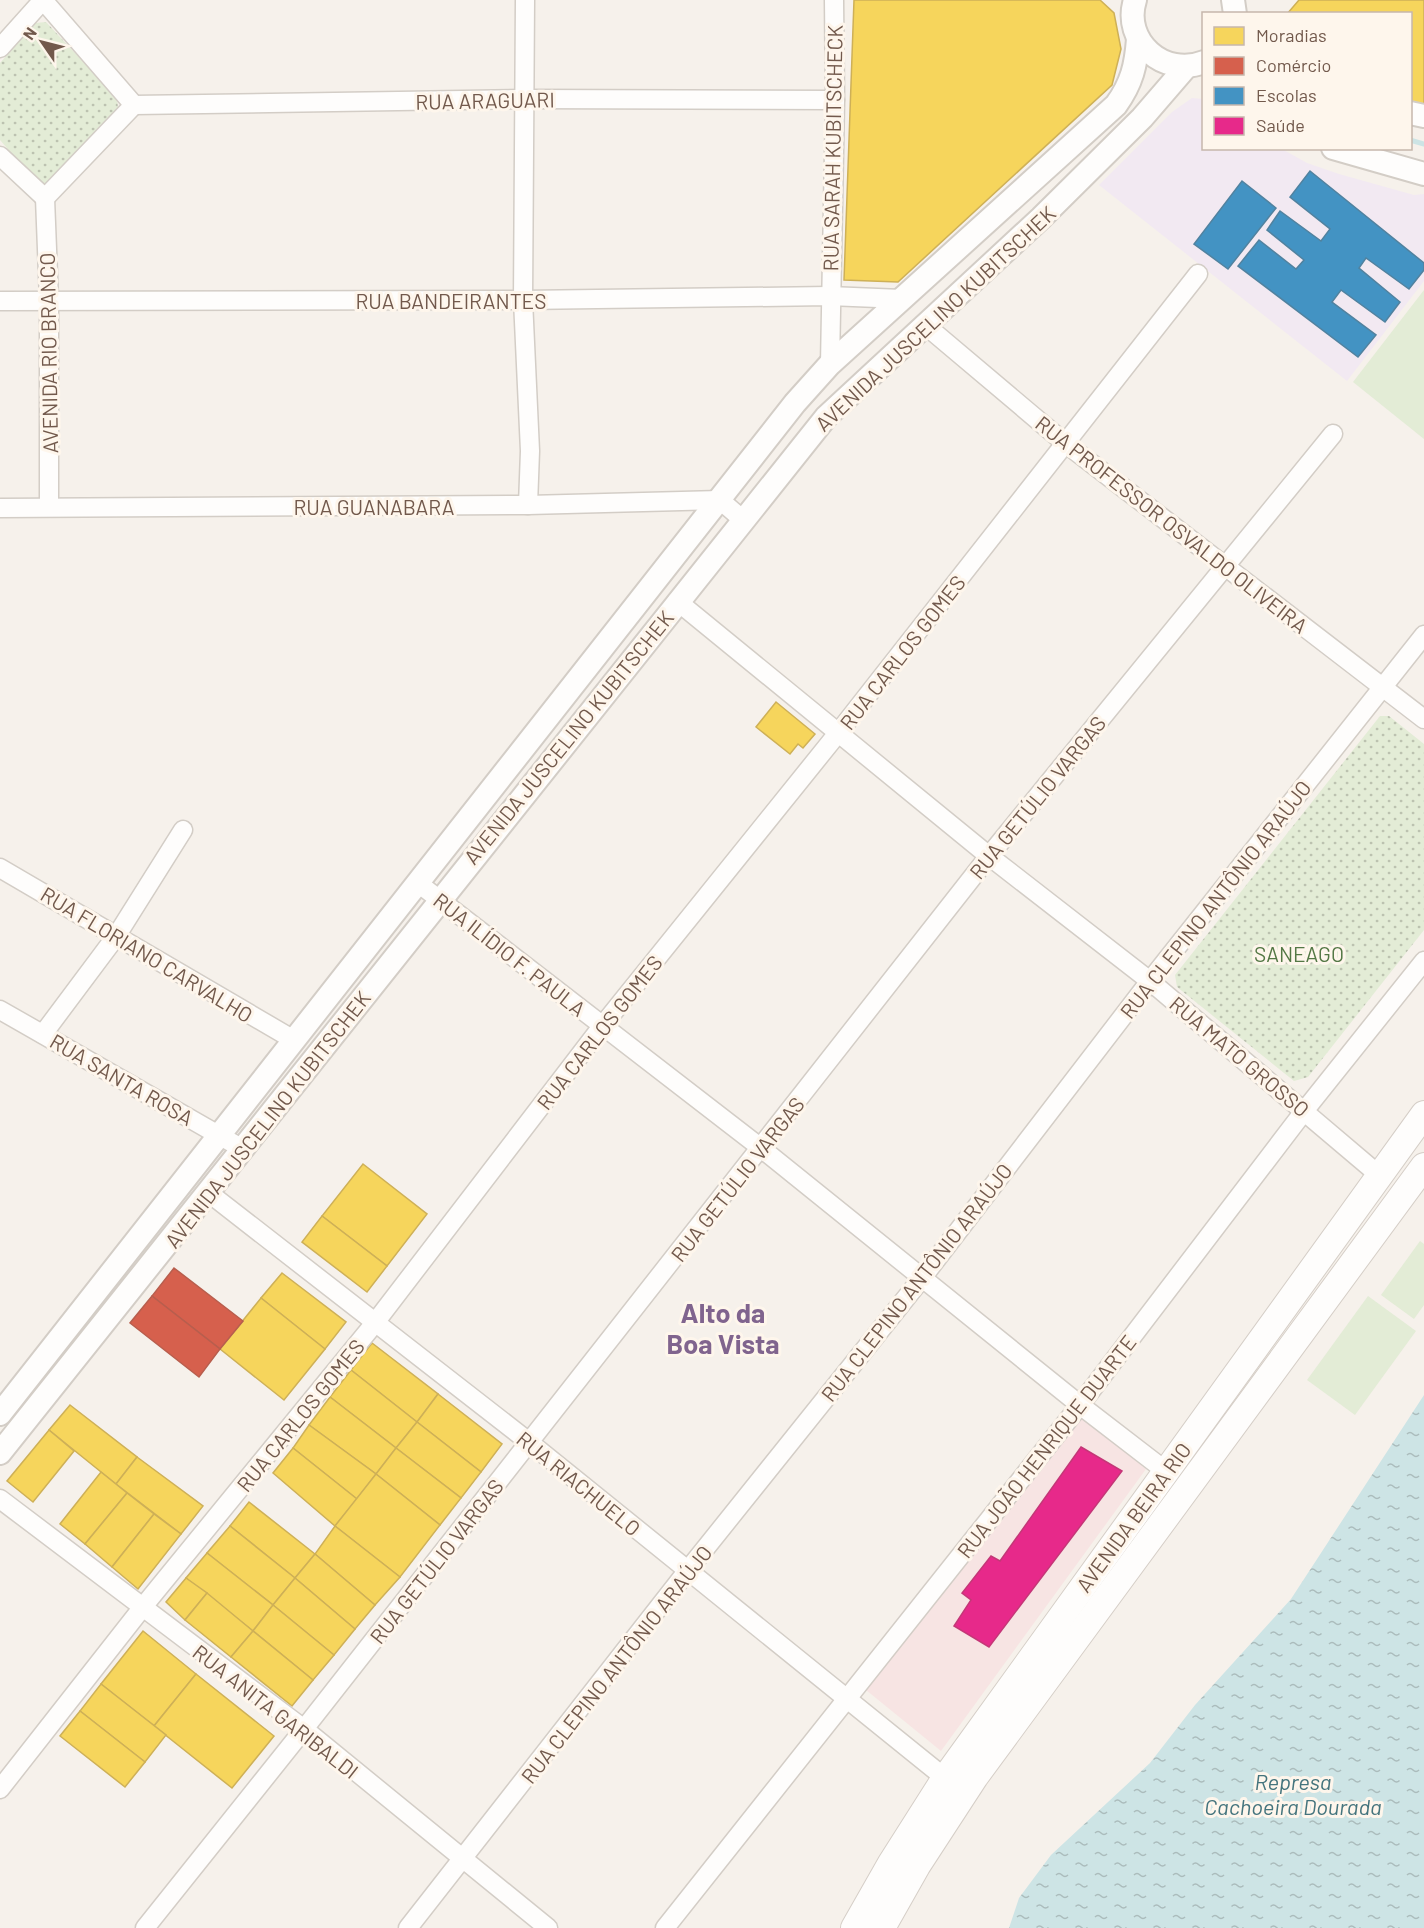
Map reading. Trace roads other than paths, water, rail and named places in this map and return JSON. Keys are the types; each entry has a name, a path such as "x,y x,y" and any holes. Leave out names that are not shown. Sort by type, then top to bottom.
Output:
{"main road":[{"name":"AVENIDA BEIRA RIO","path":"854,1928 891,1863 945,1778 1424,1114"},
{"name":"AVENIDA BEIRA RIO","path":"882,1928 922,1857 975,1777 1424,1166"}],"street":[{"path":"0,48 43,0 134,105 45,198 0,156"},
{"path":"525,0 523,300 530,451 528,505"},
{"name":"RUA SARAH KUBITSCHECK","path":"830,364 829,296 835,100 834,0"},
{"name":"AVENIDA JUSCELINO KUBITSCHEK","path":"0,1414 795,403 830,364 1116,105 1129,86 1136,66 1138,39 1132,18 1131,2"},
{"path":"1138,39 1158,60 1171,65 1198,65"},
{"name":"AVENIDA JUSCELINO KUBITSCHEK","path":"0,1453 209,1193 742,519 826,417 1041,218 1198,65"},
{"name":"RUA ARAGUARI","path":"134,105 525,99 835,100"},
{"path":"1340,150 1424,174"},
{"name":"AVENIDA RIO BRANCO","path":"45,198 49,300 49,507"},
{"name":"RUA CARLOS GOMES","path":"0,1789 142,1608 374,1324 603,1025 838,733 1198,274"},
{"name":"RUA BANDEIRANTES","path":"0,301 523,300 829,296 902,299"},
{"name":"RUA PROFESSOR OSVALDO OLIVEIRA","path":"924,324 1065,443 1424,719"},
{"name":"RUA GETÚLIO VARGAS","path":"145,1928 304,1730 989,856 1333,434"},
{"path":"720,500 742,519"},
{"name":"RUA GUANABARA","path":"0,508 528,505 720,500"},
{"name":"RUA MATO GROSSO","path":"677,602 989,856 1150,981 1379,1175"},
{"name":"RUA CLEPINO ANTÔNIO ARAÚJO","path":"408,1928 688,1570 922,1278 1150,981 1424,636"},
{"path":"596,657 618,675"},
{"path":"43,1034 117,935 183,830"},
{"name":"RUA FLORIANO CARVALHO","path":"0,868 117,935 299,1033"},
{"name":"RUA ILÍDIO F. PAULA","path":"418,883 761,1148 1080,1405 1167,1472"},
{"name":"RUA JOÃO HENRIQUE DUARTE","path":"665,1928 1080,1405 1305,1110 1424,961"},
{"name":"RUA SANTA ROSA","path":"0,1010 243,1149"},
{"path":"299,1033 327,1043"},
{"name":"RUA RIACHUELO","path":"209,1193 374,1324 529,1442 945,1778"},
{"name":"RUA ANITA GARIBALDI","path":"0,1499 304,1730 548,1928"}],"water":[{"name":"Represa Cachoeira Dourada","path":"1424,1395 1424,1928 1009,1928 1019,1898 1051,1855 1150,1763 1195,1705 1291,1599"}],"waterway":[{"path":"1412,141 1424,144"}],"district":[{"name":"Alto da Boa Vista","path":"723,1328"}],"park label":[{"name":"SANEAGO","path":"1299,953"}]}
